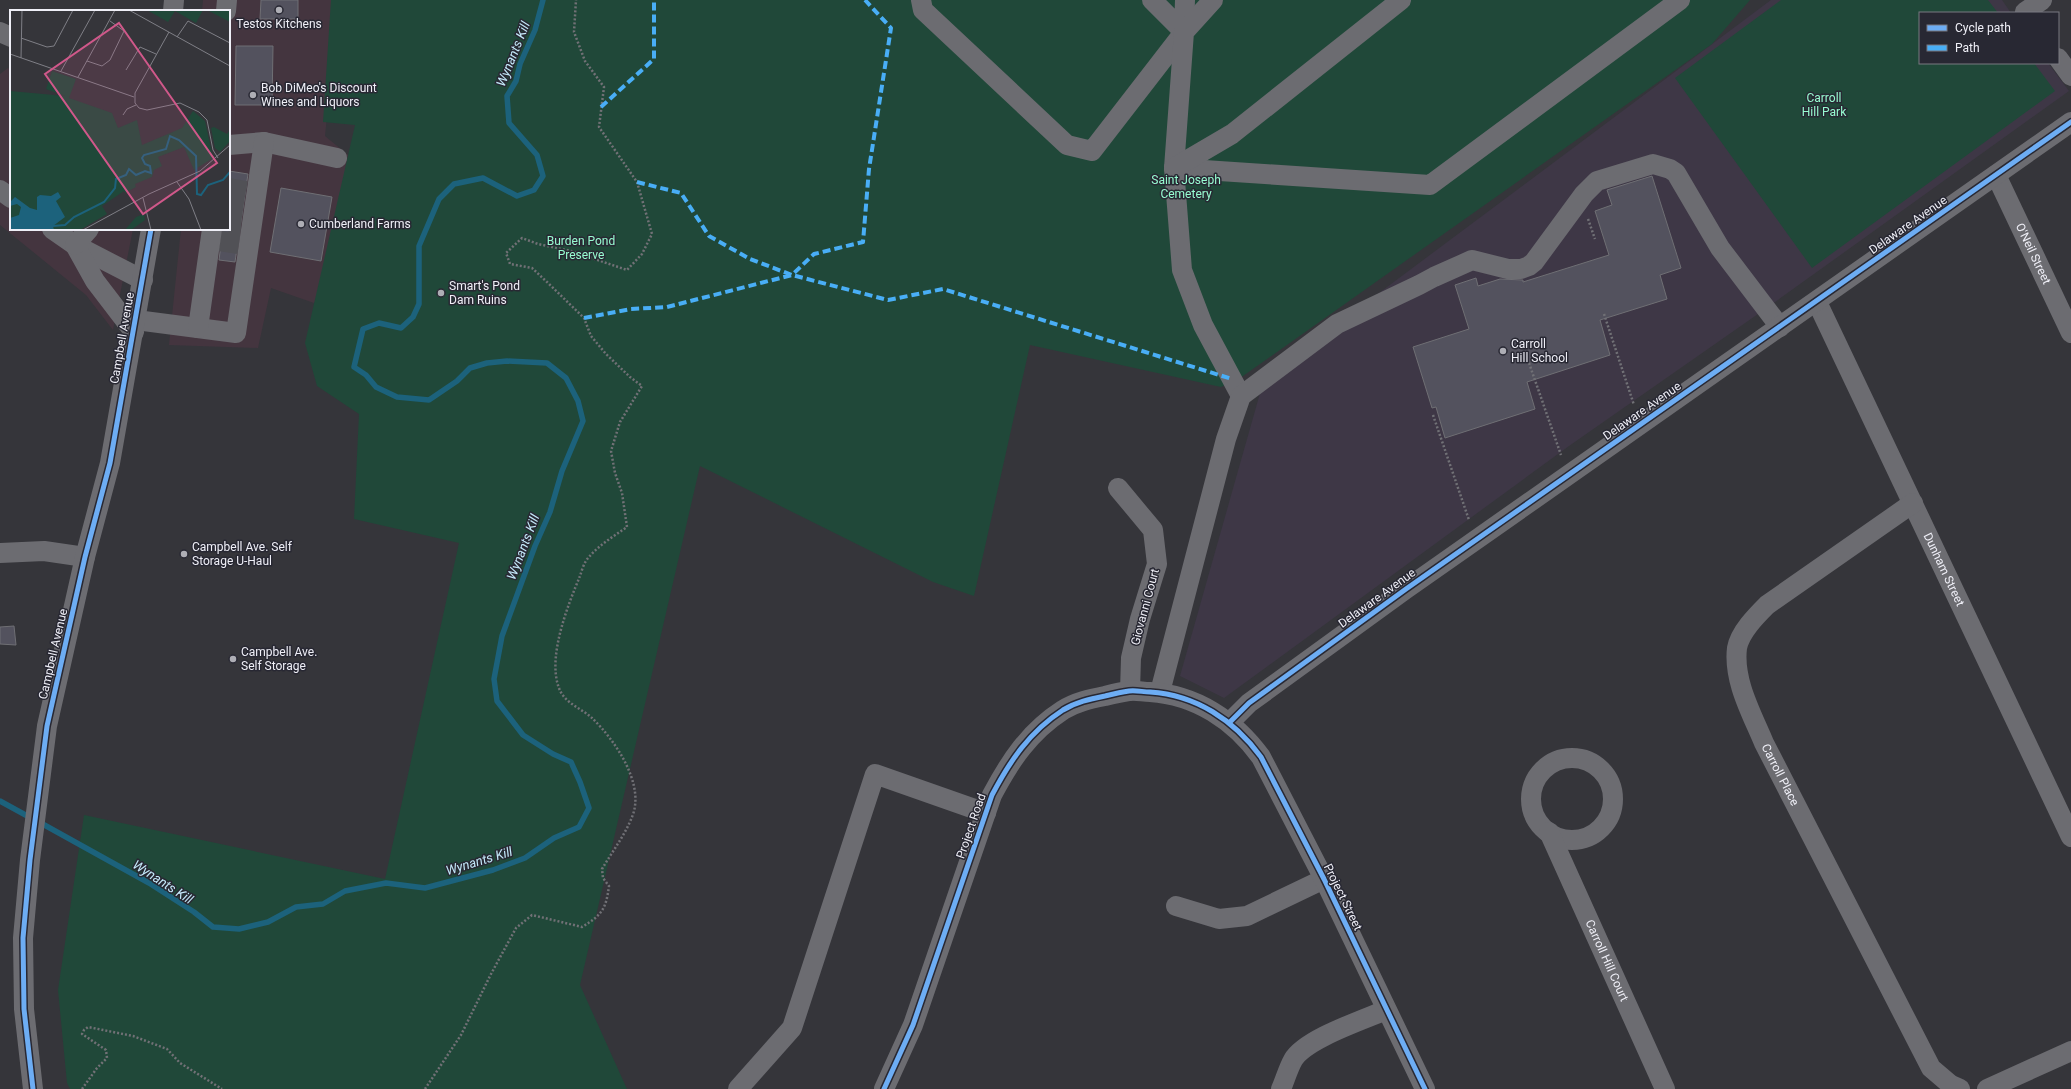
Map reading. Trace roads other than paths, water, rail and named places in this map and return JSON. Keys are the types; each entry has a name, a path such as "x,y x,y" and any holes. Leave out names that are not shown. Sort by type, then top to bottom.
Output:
{"street":[{"path":"173,10 174,0"},
{"path":"921,0 923,10 1067,145 1092,151 1184,32 1213,0"},
{"path":"1152,0 1184,32"},
{"path":"1185,0 1174,168 1182,270 1204,325 1241,396"},
{"path":"1174,168 1232,134 1401,0"},
{"path":"1174,168 1430,185 1680,0"},
{"path":"2022,8 2042,0"},
{"path":"0,32 10,37"},
{"path":"2059,59 2071,76"},
{"name":"Delaware Avenue","path":"1230,722 1249,704 1406,589 1817,302 2071,122"},
{"path":"198,328 239,223 264,142"},
{"path":"230,145 264,142 336,158"},
{"path":"1160,692 1226,439 1241,396 1337,324 1472,260 1508,269 1521,269 1529,266 1534,262 1584,194 1597,181 1653,164 1670,169 1676,173 1720,248 1780,327"},
{"name":"O'Neil Street","path":"1996,175 2071,333"},
{"path":"0,190 10,197"},
{"path":"75,245 95,281 135,326 198,328 236,333 239,223"},
{"path":"53,230 75,245 143,280"},
{"path":"75,245 88,230"},
{"name":"Campbell Avenue","path":"33,1089 24,1009 23,946 30,860 47,726 85,558 110,464 151,230"},
{"name":"Dunham Street","path":"1817,302 2071,837"},
{"name":"Giovanni Court","path":"1118,488 1154,530 1157,564 1140,619 1131,658 1130,691"},
{"name":"Carroll Place","path":"1913,503 1767,605 1751,621 1737,647 1738,669 1743,692 1764,742 1931,1068 1951,1085 1960,1089"},
{"path":"0,553 44,551 85,558"},
{"name":"Project Road","path":"884,1089 914,1025 992,795 1009,763 1028,739 1044,724 1063,710 1083,700 1130,691 1160,692 1198,703 1230,722"},
{"name":"Project Street","path":"1230,722 1251,743 1261,757 1324,879 1425,1089"},
{"name":"Carroll Hill Court","path":"1548,832 1561,838 1574,840 1593,834 1608,820 1613,807 1613,793 1609,780 1601,769 1589,761 1570,758 1551,764 1541,773 1533,791 1533,811 1539,823 1548,832 1665,1089"},
{"path":"738,1089 792,1028 875,774 986,813"},
{"path":"1176,906 1219,919 1247,916 1324,879"},
{"path":"1281,1089 1294,1059 1309,1046 1330,1034 1386,1010"},
{"path":"1987,1089 2071,1051"}],"waterway":[{"name":"Wynants Kill","path":"39,822 149,883 194,912 213,927 239,929 268,922 296,907 323,904 345,891 386,883 425,888 493,870 525,858 554,838 579,827 589,808 571,762 553,754 523,735 497,701 494,679 502,636 535,546 550,512 562,471 583,421 578,401 566,378 547,363 507,361 487,363 470,368 457,381 429,400 397,397 376,387 366,375 354,367 363,329 379,323 401,328 413,317 419,304 419,246 439,199 454,184 483,178 517,196 534,190 543,176 537,155 509,123 507,96 516,81 520,64 535,30 543,0"},
{"name":"Wynants Kill","path":"0,801 31,818"}],"tunnel":[{"path":"230,188 246,191"},
{"path":"230,208 243,210"},
{"path":"230,226 241,227"},
{"path":"220,241 239,244"}],"place":[{"name":"Testos Kitchens","path":"279,10"},
{"name":"Bob DiMeo's Discount Wines and Liquors","path":"253,95"},
{"name":"Cumberland Farms","path":"301,224"},
{"name":"Smart's Pond Dam Ruins","path":"441,293"},
{"name":"Carroll Hill School","path":"1503,351"},
{"name":"Campbell Ave. Self Storage U-Haul","path":"184,554"},
{"name":"Campbell Ave. Self Storage","path":"233,659"}],"park label":[{"name":"Carroll Hill Park","path":"1824,105"},
{"name":"Saint Joseph Cemetery","path":"1186,187"},
{"name":"Burden Pond Preserve","path":"581,248"}]}
